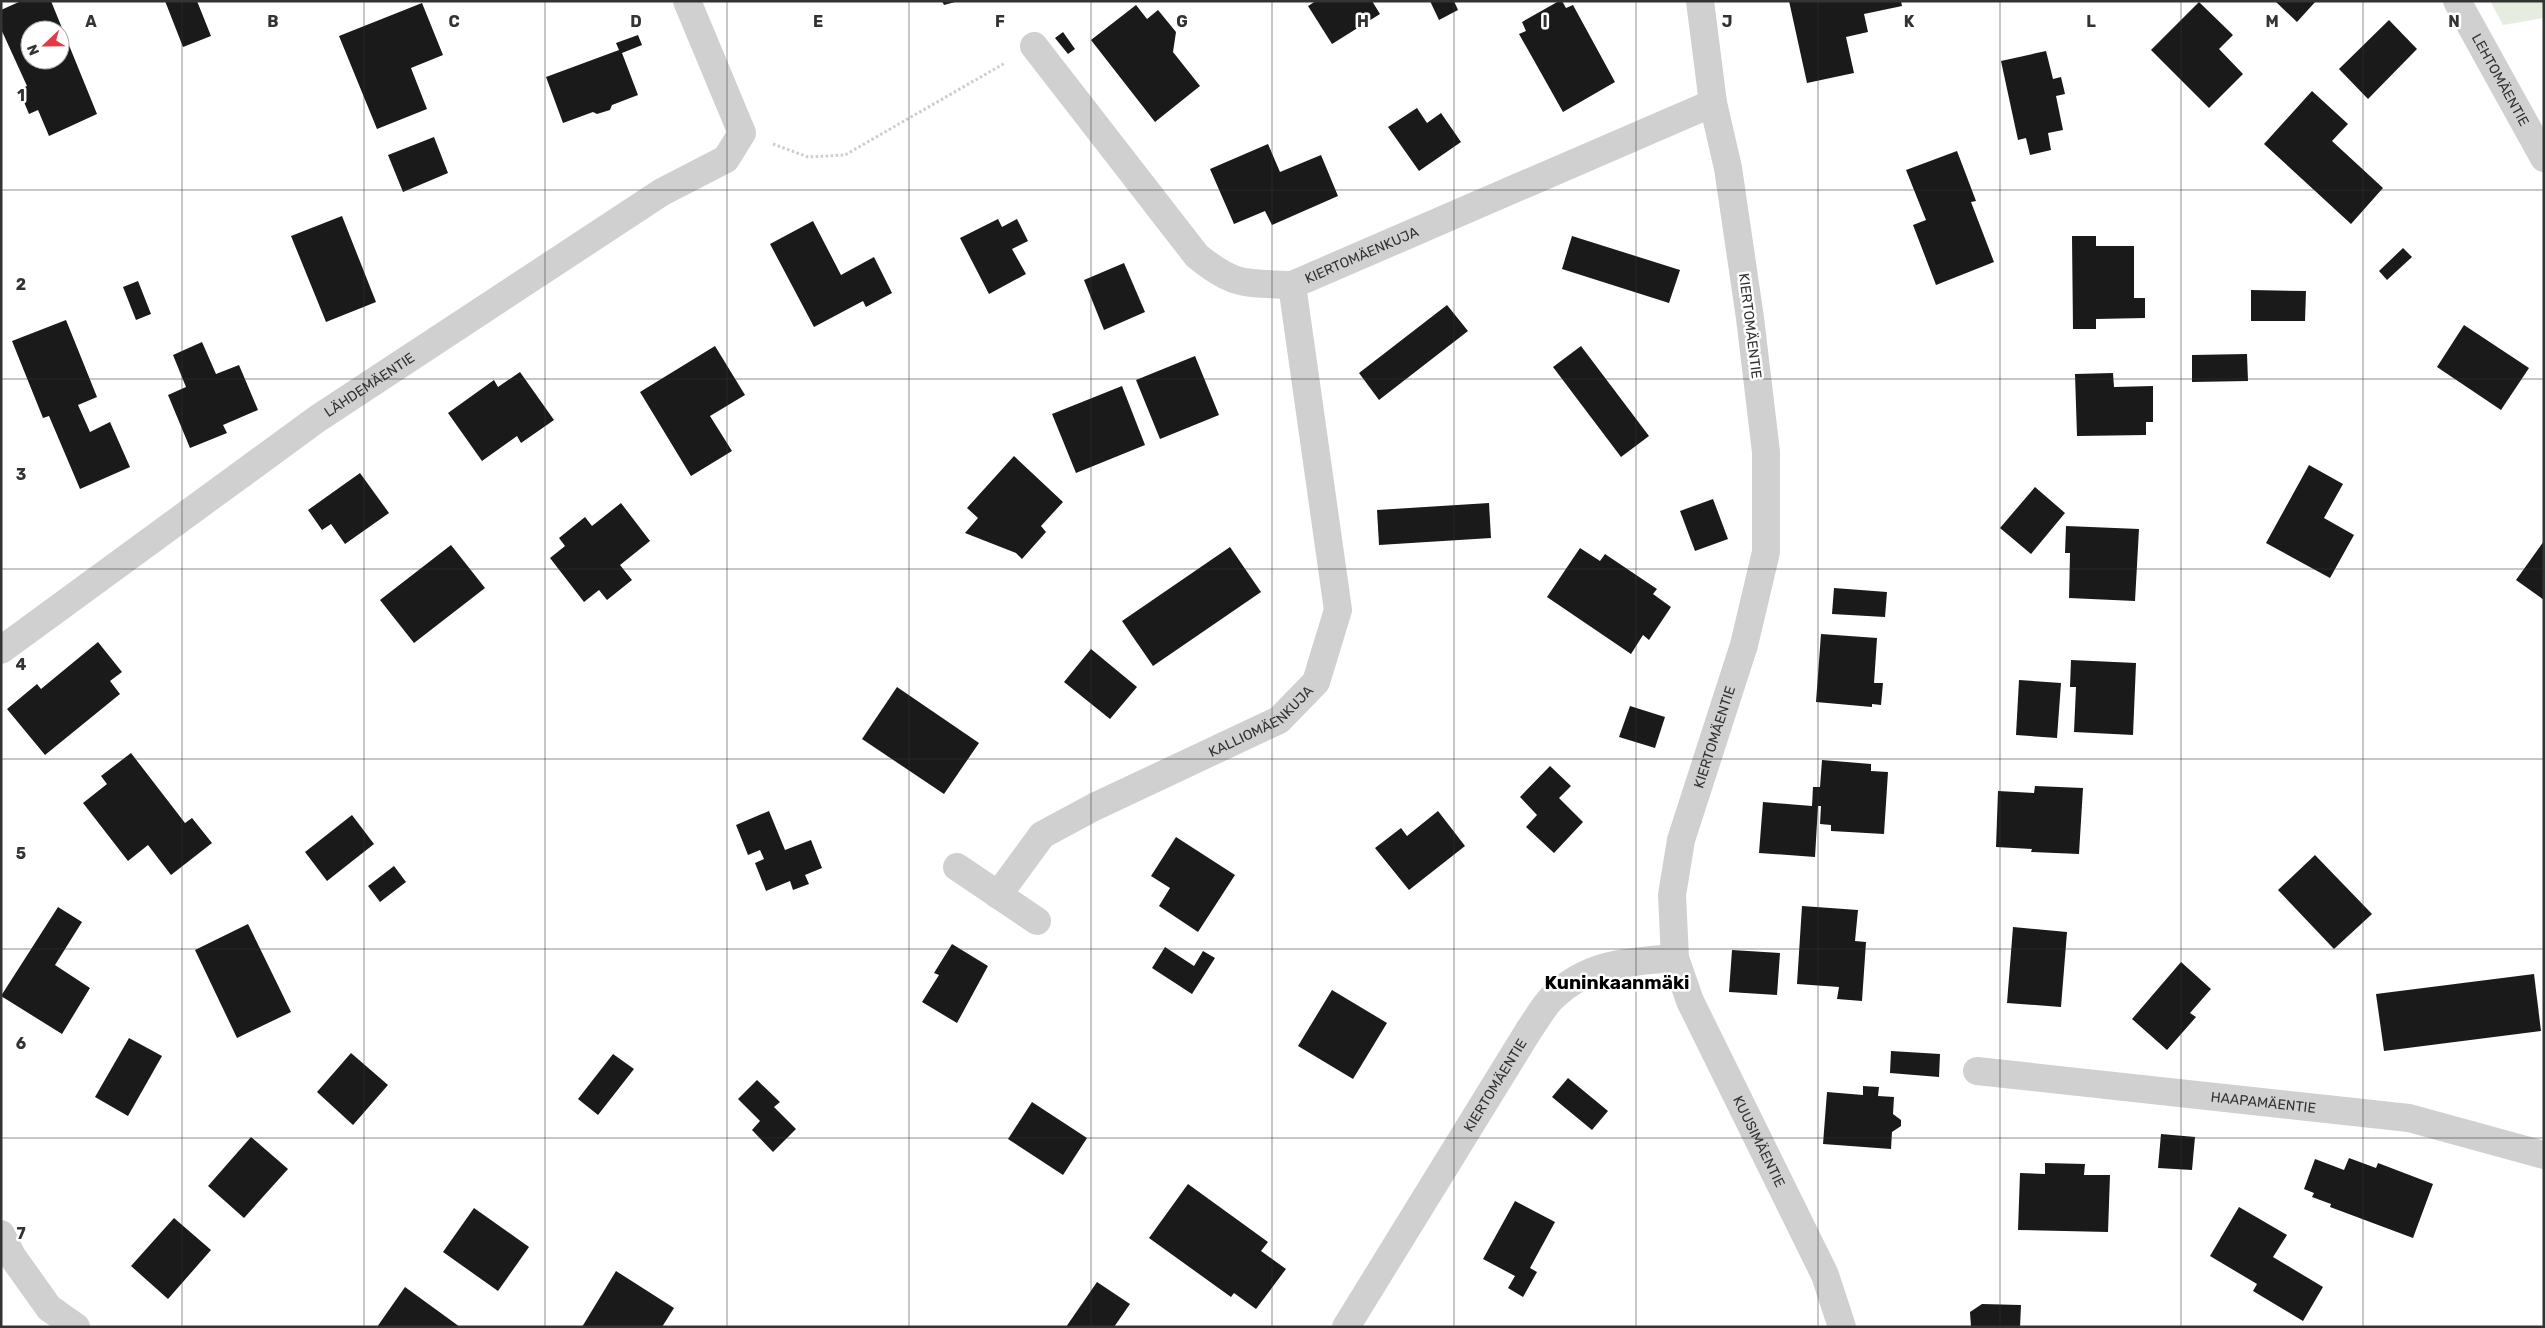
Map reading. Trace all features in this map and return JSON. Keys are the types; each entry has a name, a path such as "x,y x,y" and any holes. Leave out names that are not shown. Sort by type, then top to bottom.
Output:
{"street":[{"path":"687,1 742,133"},
{"name":"KIERTOMÄENTIE","path":"1346,1327 1529,1030 1553,997 1580,976 1608,965 1675,958 1672,895 1681,840 1744,645 1766,552 1766,452 1764,433 1728,168 1713,103 1700,1"},
{"name":"LEHTOMÄENTIE","path":"2457,1 2544,158"},
{"name":"KIERTOMÄENKUJA","path":"1034,46 1197,256 1216,271 1239,283 1292,285 1713,103"},
{"name":"LÄHDEMÄENTIE","path":"1,650 317,419 662,192 726,159 742,133"},
{"name":"KALLIOMÄENKUJA","path":"998,895 1042,835 1094,807 1279,720 1316,682 1338,610 1292,285"},
{"path":"956,867 1037,921"},
{"name":"KUUSIMÄENTIE","path":"1675,958 1690,1001 1825,1275 1842,1327"},
{"name":"HAAPAMÄENTIE","path":"1977,1071 2409,1118 2544,1155"},
{"path":"1,1234 12,1256 49,1308 76,1327"}],"path":[{"path":"742,133 808,157 845,155 1034,46"}],"shaded area":[{"path":"2490,1 2544,1 2544,18 2503,25"}],"building":[{"path":"21,1 51,1 59,20 20,20 20,70 70,70 70,48 97,114 49,136 38,110 29,114 19,90 27,86 1,29 1,10"},
{"path":"165,1 197,1 211,36 183,47"},
{"path":"942,1 955,1 955,2 944,5"},
{"path":"1316,1 1372,1 1380,14 1332,44 1308,6"},
{"path":"1430,1 1454,1 1458,10 1439,20"},
{"path":"1562,1 1566,8 1573,5 1615,82 1563,112 1519,34 1526,31 1522,22"},
{"path":"1789,1 1901,1 1902,6 1864,14 1868,32 1846,37 1854,73 1807,83"},
{"path":"2275,1 2316,1 2297,22"},
{"path":"2199,2 2233,35 2219,49 2243,74 2209,108 2151,50"},
{"path":"422,3 443,55 411,68 427,109 377,129 339,36"},
{"path":"1136,5 1147,19 1158,10 1176,32 1173,52 1200,86 1155,122 1091,40"},
{"path":"2389,20 2417,49 2368,99 2339,69"},
{"path":"1063,32 1075,49 1068,54 1055,38"},
{"path":"638,35 642,45 622,53 638,95 612,105 610,110 597,114 593,112 563,123 546,77 619,50 616,43"},
{"path":"2046,51 2053,79 2061,77 2065,94 2056,96 2063,130 2048,133 2051,150 2030,155 2026,138 2018,140 2001,61"},
{"path":"2312,91 2348,124 2332,141 2383,188 2351,224 2264,144"},
{"path":"1417,108 1427,123 1441,113 1461,142 1419,171 1388,127"},
{"path":"434,137 448,173 403,192 388,155"},
{"path":"1268,144 1280,172 1321,155 1338,196 1272,225 1265,211 1234,224 1210,169"},
{"path":"1957,151 1976,201 1971,202 1994,262 1936,285 1913,225 1926,220 1906,170"},
{"path":"342,216 376,302 326,322 291,236"},
{"path":"998,219 1002,227 1017,219 1028,241 1012,249 1026,274 989,294 960,238"},
{"path":"813,221 841,275 874,257 892,293 866,307 863,301 814,327 770,244"},
{"path":"1572,236 1680,270 1669,303 1562,269"},
{"path":"2072,236 2096,236 2096,246 2134,246 2134,298 2145,298 2145,318 2096,319 2096,329 2073,329"},
{"path":"2403,248 2412,257 2387,280 2379,271"},
{"path":"1124,263 1145,312 1104,330 1084,280"},
{"path":"138,281 151,314 136,320 123,287"},
{"path":"2251,290 2306,291 2305,321 2251,321"},
{"path":"1447,305 1468,331 1379,400 1359,373"},
{"path":"66,320 97,397 78,405 90,432 110,422 130,467 80,489 49,416 43,418 12,341"},
{"path":"2464,325 2529,368 2501,410 2437,367"},
{"path":"202,342 216,374 239,365 258,410 223,425 227,433 190,448 168,395 186,387 173,355"},
{"path":"715,346 745,395 710,416 732,451 691,476 640,392"},
{"path":"1581,346 1649,436 1621,457 1553,367"},
{"path":"2247,354 2248,381 2192,382 2192,355"},
{"path":"1195,356 1219,415 1160,439 1136,380"},
{"path":"520,372 554,420 521,443 517,436 482,461 448,413 494,380 498,387"},
{"path":"2113,373 2114,387 2153,386 2153,422 2146,422 2146,435 2077,436 2075,374"},
{"path":"1122,386 1145,445 1076,473 1052,414"},
{"path":"1014,456 1063,502 1041,526 1046,532 1022,559 1016,553 965,533 978,518 967,508"},
{"path":"2309,465 2343,484 2324,518 2354,535 2330,578 2266,543"},
{"path":"360,473 389,513 345,544 331,524 322,530 308,510"},
{"path":"2035,487 2065,513 2031,554 2000,528"},
{"path":"1713,499 1728,539 1695,551 1680,511"},
{"path":"621,503 650,541 620,565 632,580 607,600 599,590 584,602 550,558 565,546 559,538 585,517 592,526"},
{"path":"1489,503 1491,538 1379,545 1377,510"},
{"path":"2066,526 2139,529 2135,601 2069,598 2070,553 2065,553"},
{"path":"2544,541 2544,600 2516,580"},
{"path":"451,545 485,588 414,643 380,600"},
{"path":"1230,547 1261,592 1153,666 1122,621"},
{"path":"1580,548 1600,561 1605,554 1657,589 1653,594 1671,607 1649,640 1643,635 1631,654 1547,597"},
{"path":"1834,588 1887,592 1885,617 1832,614"},
{"path":"1821,634 1877,638 1874,683 1883,683 1881,705 1872,704 1872,707 1816,702"},
{"path":"98,642 122,672 110,681 120,694 45,755 7,709 37,684 41,689"},
{"path":"1091,649 1137,687 1110,719 1064,682"},
{"path":"2071,660 2136,663 2133,735 2074,732 2076,687 2070,687"},
{"path":"2019,680 2061,683 2057,738 2016,735"},
{"path":"897,687 979,743 944,794 862,739"},
{"path":"1630,706 1665,717 1655,748 1619,737"},
{"path":"131,753 185,823 192,818 212,843 171,875 148,845 128,861 83,803 107,784 101,776"},
{"path":"1822,760 1871,764 1871,771 1888,772 1884,834 1831,831 1831,825 1820,824 1821,806 1818,806 1815,857 1759,853 1763,802 1812,806 1813,787 1820,787"},
{"path":"1550,766 1571,786 1559,798 1583,822 1554,853 1526,827 1537,815 1520,797"},
{"path":"2035,786 2083,788 2079,854 2031,852 2032,849 1996,847 1998,791 2034,793"},
{"path":"769,811 785,850 811,840 822,868 805,875 809,884 793,890 790,881 766,891 755,863 764,859 760,850 748,855 736,825"},
{"path":"1438,811 1465,846 1409,890 1375,848 1401,828 1407,836"},
{"path":"352,815 374,844 327,881 305,852"},
{"path":"1176,837 1235,875 1198,932 1159,906 1170,888 1151,876"},
{"path":"2315,855 2372,914 2334,949 2278,890"},
{"path":"394,866 406,882 380,902 368,886"},
{"path":"1802,906 1858,910 1855,941 1866,942 1862,1001 1837,999 1839,987 1797,984"},
{"path":"58,907 82,922 55,965 90,988 62,1034 1,996"},
{"path":"248,924 291,1012 237,1038 195,950"},
{"path":"2013,927 2067,932 2061,1007 2007,1003"},
{"path":"952,944 988,966 957,1023 922,1002 939,975 934,973"},
{"path":"1165,947 1194,966 1203,951 1215,958 1192,994 1152,968"},
{"path":"1732,950 1780,953 1777,995 1729,992"},
{"path":"2181,962 2211,989 2190,1013 2196,1017 2167,1050 2132,1019"},
{"path":"2534,974 2541,1031 2384,1051 2376,994"},
{"path":"1332,990 1387,1023 1353,1079 1298,1046"},
{"path":"129,1038 162,1056 128,1116 95,1097"},
{"path":"1891,1051 1940,1054 1939,1077 1890,1073"},
{"path":"351,1053 388,1085 353,1125 317,1092"},
{"path":"613,1054 634,1069 598,1115 578,1099"},
{"path":"1568,1078 1608,1111 1592,1130 1552,1097"},
{"path":"757,1080 780,1102 774,1107 796,1129 773,1152 752,1130 760,1121 738,1099"},
{"path":"1863,1086 1879,1087 1878,1096 1894,1097 1893,1114 1901,1120 1901,1126 1892,1132 1891,1149 1823,1144 1827,1092 1863,1095"},
{"path":"1032,1102 1087,1138 1063,1175 1008,1139"},
{"path":"2161,1134 2195,1137 2192,1170 2158,1168"},
{"path":"251,1137 288,1169 244,1218 208,1186"},
{"path":"2349,1158 2376,1168 2378,1163 2433,1184 2413,1238 2330,1207 2331,1204 2312,1197 2314,1193 2304,1189 2315,1159 2344,1170"},
{"path":"2045,1163 2085,1164 2084,1175 2110,1175 2108,1232 2018,1230 2020,1173 2045,1174"},
{"path":"1188,1184 1268,1242 1261,1251 1286,1269 1256,1309 1234,1293 1231,1297 1149,1238"},
{"path":"1515,1201 1555,1222 1530,1268 1537,1272 1523,1297 1508,1288 1515,1276 1483,1259"},
{"path":"2239,1207 2287,1235 2273,1257 2323,1287 2303,1321 2253,1291 2257,1284 2210,1256"},
{"path":"474,1208 529,1247 498,1291 443,1252"},
{"path":"174,1218 211,1250 168,1299 131,1266"},
{"path":"616,1271 674,1308 662,1327 582,1327"},
{"path":"1097,1282 1130,1304 1114,1327 1066,1327"},
{"path":"405,1287 460,1327 377,1327"},
{"path":"1982,1304 2021,1305 2020,1327 1971,1327 1970,1312"}],"district":[{"name":"Kuninkaanmäki","path":"1617,982"}]}
